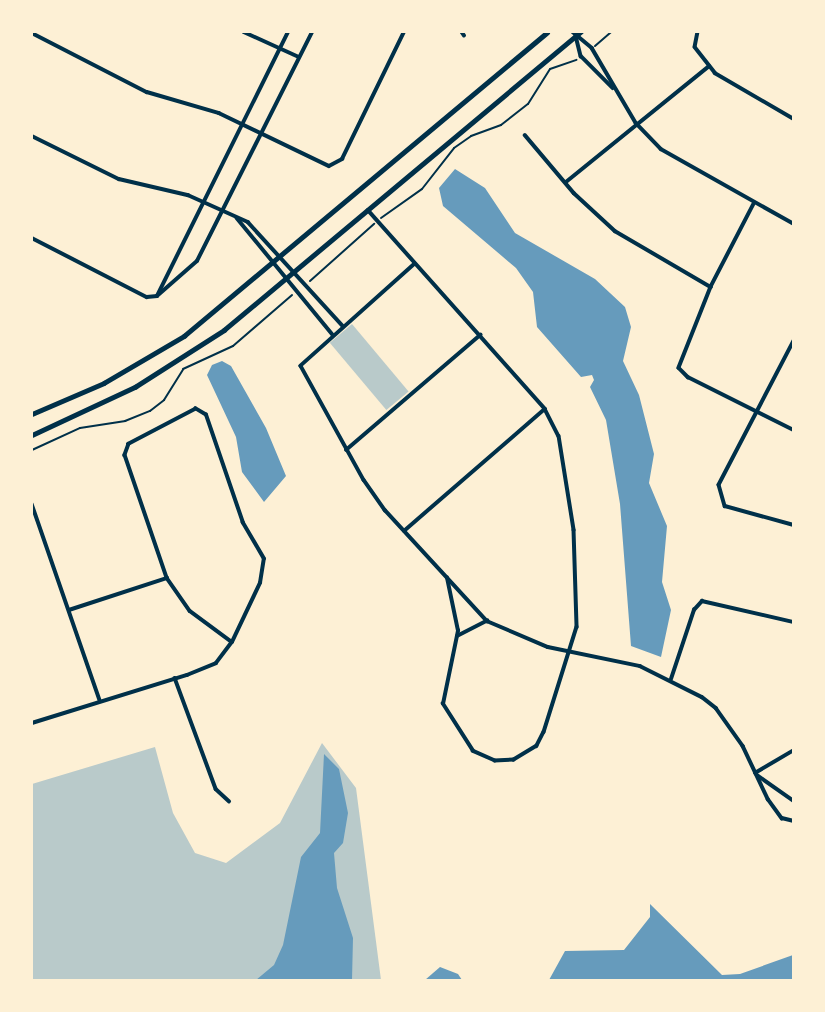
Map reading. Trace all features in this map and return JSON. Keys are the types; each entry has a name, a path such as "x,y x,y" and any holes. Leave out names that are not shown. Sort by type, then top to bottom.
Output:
{"main road":[{"path":"32,414 139,365 184,337 273,265 547,32"},
{"path":"32,435 158,374 224,330 574,34 581,32"}],"street":[{"path":"244,32 299,57"},
{"path":"157,296 288,32"},
{"path":"32,238 147,298 157,296 183,277 208,239 312,32"},
{"path":"32,33 147,92 210,109 322,164 336,165 404,32"},
{"path":"698,32 695,47 709,66 737,88 793,119"},
{"path":"574,34 592,48 613,88 636,122 683,165 793,224"},
{"path":"574,34 581,56 613,88"},
{"path":"566,183 636,122 709,66"},
{"path":"525,135 566,183 624,237 711,287"},
{"path":"32,136 119,179 203,201 258,229 343,326"},
{"path":"754,204 690,334 681,371 793,430"},
{"path":"368,210 545,409 559,436 572,517 577,627 537,746 514,760 495,761 473,751 443,704 457,636 447,578"},
{"path":"237,218 285,280 334,335"},
{"path":"415,264 301,366 346,450 385,510 487,621 510,634 570,652 640,666 671,679 716,708 768,799 782,818 793,821"},
{"path":"346,450 480,335"},
{"path":"793,341 719,485 725,506 739,513 793,525"},
{"path":"404,531 545,409"},
{"path":"32,723 216,663 232,642 263,575 262,551 243,523 201,410 125,448 167,578 190,611 232,642"},
{"path":"32,504 100,700"},
{"path":"69,610 167,578"},
{"path":"671,679 694,610 702,601 793,622"},
{"path":"457,636 487,621"},
{"path":"175,678 216,789 229,801"},
{"path":"755,773 793,750"},
{"path":"755,773 793,801"}],"path":[{"path":"592,48 611,32"},
{"path":"306,284 377,220 422,189 454,148 471,136 500,125 528,104 550,69 581,56"},
{"path":"32,450 80,428 125,421 150,411 164,400 183,369 233,346 296,292"}],"shaded area":[{"path":"352,324 409,391 386,410 330,343"},
{"path":"322,743 356,788 381,980 32,981 32,784 155,747 173,813 195,853 226,863 280,823"}],"water":[{"path":"455,169 485,188 515,233 595,279 625,307 631,327 623,361 639,395 654,454 649,483 667,526 662,582 671,610 661,657 631,646 620,504 606,420 590,387 594,380 592,375 581,377 537,327 533,292 516,268 443,206 439,188"},
{"path":"222,361 231,366 266,428 286,476 264,502 242,472 236,437 207,375 212,365"},
{"path":"324,754 339,769 348,813 343,843 334,853 337,888 353,938 352,980 256,980 274,965 283,945 301,857 320,833"},
{"path":"650,904 722,975 740,974 793,955 793,980 549,980 565,951 624,950 650,917"},
{"path":"440,967 458,974 462,980 425,980"}]}
